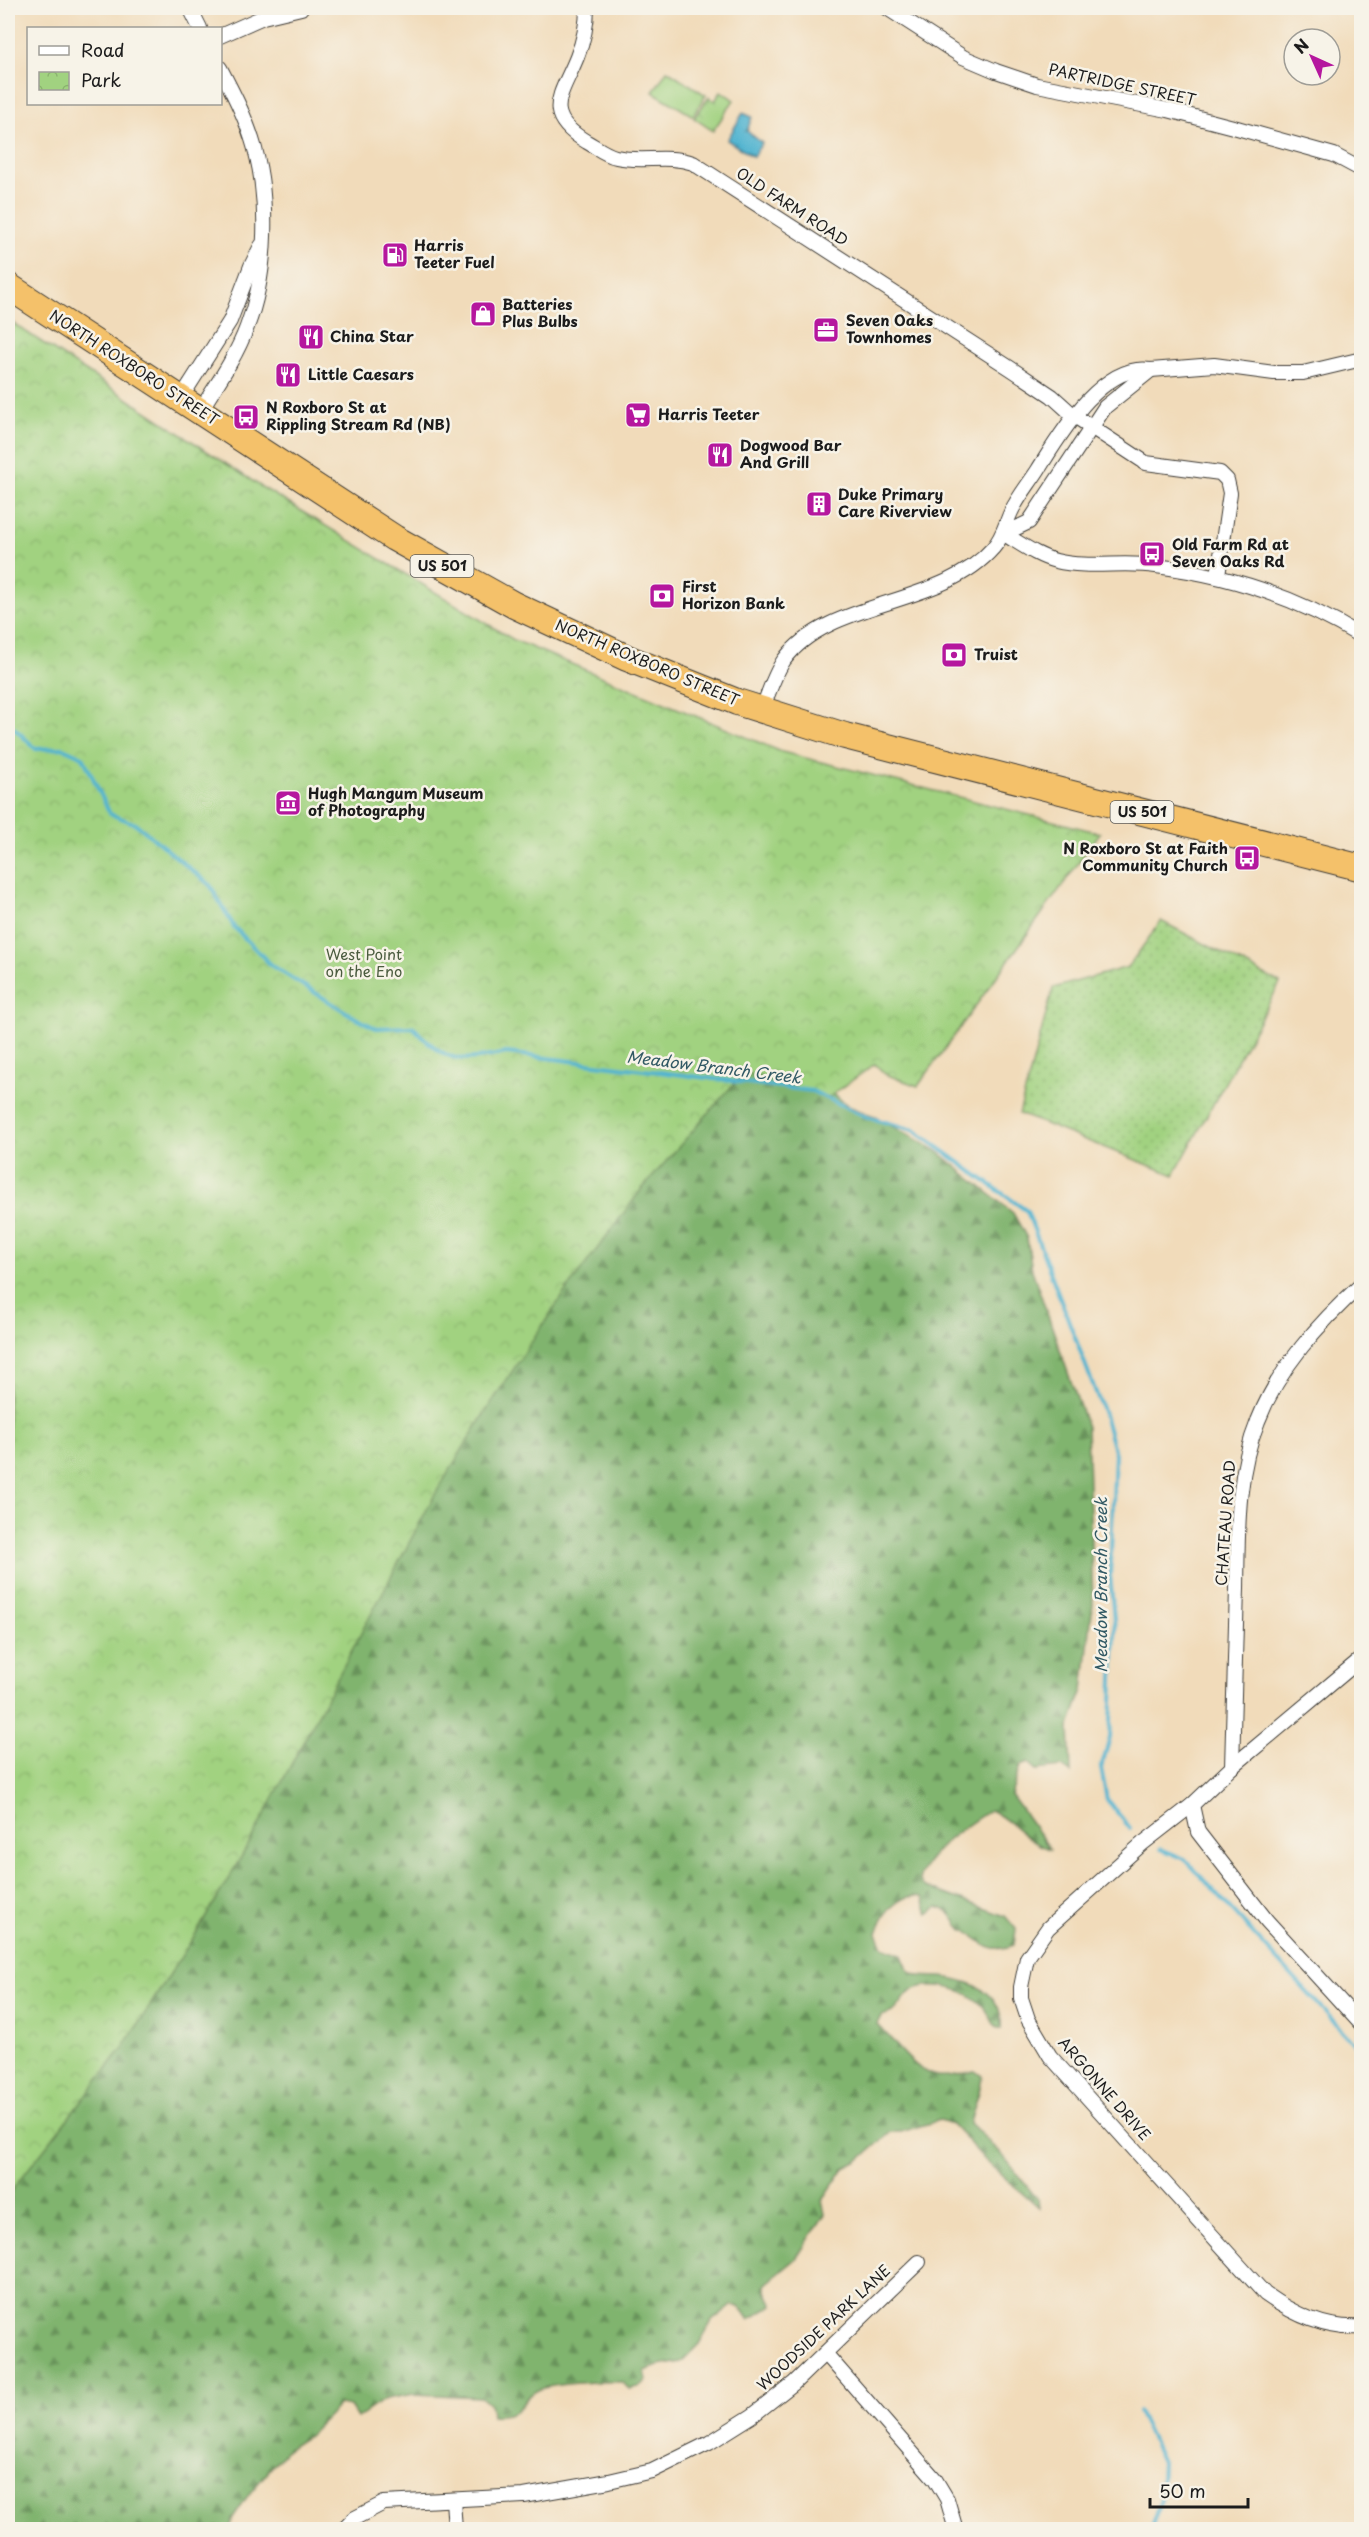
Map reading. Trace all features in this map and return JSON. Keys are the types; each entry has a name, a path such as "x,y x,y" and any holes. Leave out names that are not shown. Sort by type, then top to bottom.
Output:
{"highway":[{"name":"NORTH ROXBORO STREET","path":"8,286 384,532 459,576 627,658 688,684 762,710 942,762 1362,868"}],"street":[{"path":"190,8 200,27"},
{"path":"222,35 263,17 301,8"},
{"name":"OLD FARM ROAD","path":"587,8 578,56 557,103 562,120 574,134 613,157 678,158 693,163 1010,368 1052,396 1073,415 1146,464 1215,471 1227,480 1230,493 1218,576"},
{"name":"PARTRIDGE STREET","path":"887,8 963,57 996,72 1037,85 1168,110 1237,128 1334,155 1362,170"},
{"path":"190,404 231,360 247,328 260,285 263,200 258,162 237,100 222,72"},
{"path":"190,404 230,321 262,244"},
{"path":"762,710 783,661 808,636 956,577 987,554 1004,534 1011,512 1073,415 1105,385 1131,371 1141,369 1214,365 1274,373 1303,373 1362,359"},
{"path":"1004,534 1029,522 1090,427 1115,397 1143,379 1151,370"},
{"path":"1004,534 1031,550 1057,561 1078,564 1130,563 1218,576 1263,590 1322,615 1362,637"},
{"name":"CHATEAU ROAD","path":"1232,1767 1238,1528 1242,1485 1250,1443 1266,1404 1291,1361 1340,1304 1362,1284"},
{"name":"ARGONNE DRIVE","path":"1362,1658 1232,1767 1192,1805 1142,1844 1048,1928 1027,1958 1022,1976 1024,2008 1035,2033 1050,2056 1265,2294 1298,2315 1332,2325 1362,2327"},
{"path":"1192,1805 1198,1832 1267,1921 1362,2025"},
{"name":"WOODSIDE PARK LANE","path":"343,2529 356,2518 384,2503 524,2496 652,2471 709,2443 752,2416 794,2383 920,2262"},
{"path":"825,2353 935,2479 947,2499 956,2529"},
{"path":"453,2500 455,2529"}],"green space":[{"path":"667,70 706,95 693,116 653,92"},
{"path":"721,91 734,100 713,131 694,118 709,97 715,101"},
{"name":"West Point on the Eno","path":"8,320 260,486 514,640 782,752 1100,833 918,1086 885,1074 875,1064 829,1097 744,1072 641,1190 562,1296 484,1414 434,1496 250,1842 200,1927 123,2048 8,2195"},
{"path":"8,712 556,1025 821,1083 848,1106 878,1118 937,1151 1013,1213 1027,1238 1032,1270 1087,1427 1093,1603 1083,1690 1069,1727 1071,1773 1062,1767 1036,1770 1028,1763 1020,1766 1011,1795 1050,1849 1041,1846 990,1810 949,1839 931,1857 919,1879 923,1886 1005,1916 1016,1929 1014,1945 1000,1948 990,1947 961,1928 945,1910 937,1907 928,1914 923,1897 914,1896 900,1901 888,1911 877,1933 883,1947 901,1954 913,1974 965,1982 975,1985 992,1997 1001,2016 1001,2029 995,2027 985,2009 970,1996 954,1989 936,1986 913,1990 894,2011 881,2016 877,2024 913,2062 929,2074 946,2076 975,2071 982,2076 970,2123 1004,2157 1038,2200 1039,2208 986,2161 952,2124 940,2120 901,2132 891,2132 858,2161 844,2168 822,2201 825,2214 796,2259 766,2284 766,2291 773,2305 749,2320 740,2307 732,2305 712,2321 699,2344 681,2362 645,2371 647,2380 642,2386 629,2389 622,2382 603,2382 546,2388 532,2394 516,2410 503,2415 492,2415 491,2406 481,2397 414,2394 385,2399 357,2418 350,2407 339,2405 308,2436 285,2451 249,2494 232,2519 231,2529 216,2527 212,2530 8,2529"},
{"path":"1161,921 1280,983 1174,1175 1019,1114 1053,988 1128,967"}],"water":[{"path":"743,113 752,117 747,131 762,143 753,157 727,140"}],"waterway":[{"name":"Meadow Branch Creek","path":"8,726 14,728 36,749 63,748 83,757 110,814 136,824 210,885 234,927 272,966 359,1020 376,1028 413,1027 436,1048 455,1058 477,1058 507,1053 812,1091 867,1117 914,1130 1027,1211 1103,1411 1115,1454 1110,1575 1115,1631 1112,1702 1110,1738 1101,1768 1107,1800 1130,1828"},
{"name":"Meadow Branch Creek","path":"1161,1849 1185,1859 1362,2052"},
{"path":"1138,2411 1162,2462 1160,2504 1151,2530"}],"place":[{"name":"Harris Teeter Fuel","path":"395,255"},
{"name":"Batteries Plus Bulbs","path":"483,314"},
{"name":"Seven Oaks Townhomes","path":"826,330"},
{"name":"China Star","path":"311,337"},
{"name":"Little Caesars","path":"288,375"},
{"name":"Harris Teeter","path":"638,415"},
{"name":"N Roxboro St at Rippling Stream Rd (NB)","path":"246,417"},
{"name":"Dogwood Bar And Grill","path":"720,455"},
{"name":"Duke Primary Care Riverview","path":"819,504"},
{"name":"Old Farm Rd at Seven Oaks Rd","path":"1152,554"},
{"name":"First Horizon Bank","path":"662,596"},
{"name":"Truist","path":"954,655"},
{"name":"Hugh Mangum Museum of Photography","path":"288,803"},
{"name":"N Roxboro St at Faith Community Church","path":"1247,858"}]}
